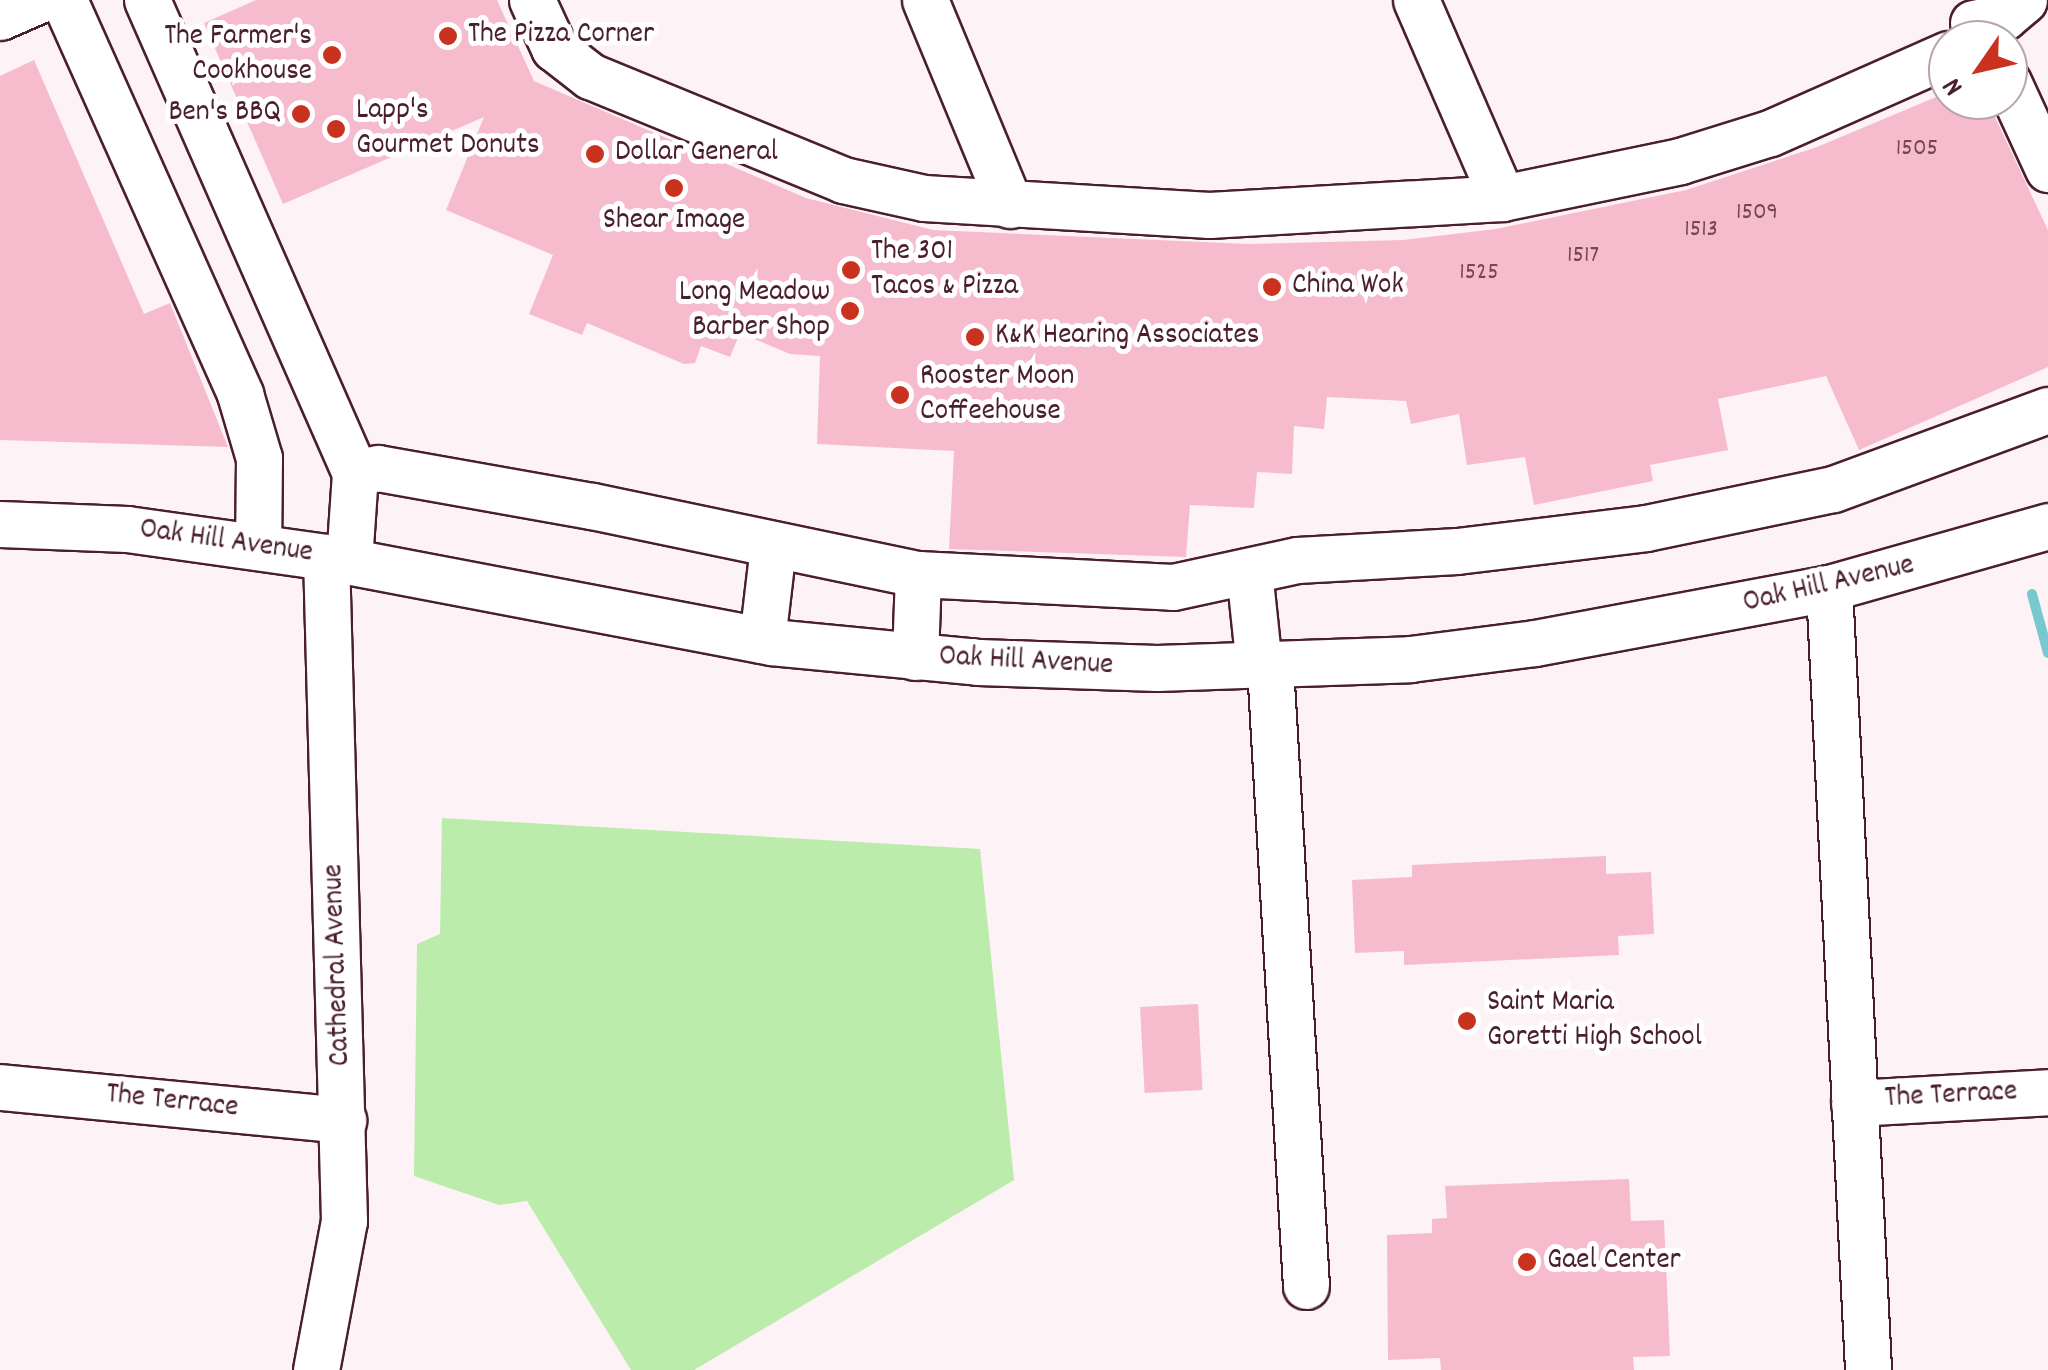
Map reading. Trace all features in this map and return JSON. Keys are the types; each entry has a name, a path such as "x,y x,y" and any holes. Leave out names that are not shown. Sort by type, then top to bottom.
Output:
{"street":[{"path":"0,17 39,0"},
{"path":"64,0 240,394 259,458 258,547"},
{"path":"532,0 554,48 590,76 842,180 924,198 1234,215 1502,198 1680,161 1770,133 1928,47"},
{"path":"925,0 1010,205"},
{"path":"1416,0 1502,198"},
{"path":"1989,20 2004,16 2024,0"},
{"path":"157,3 355,473 378,468 437,478 918,574 1173,587 1297,560 1457,551 1646,528 1834,488 2048,410"},
{"path":"2025,120 2048,169"},
{"name":"Cathedral Avenue","path":"316,1370 344,1221 338,559 355,473"},
{"name":"Oak Hill Avenue","path":"0,524 126,529 338,559 762,640 915,657 1158,668 1265,666 1534,643 1829,588 2048,526"},
{"path":"762,640 773,547"},
{"path":"1248,571 1265,666 1306,1286"},
{"path":"915,657 918,574"},
{"path":"1829,588 1868,1370"},
{"name":"The Terrace","path":"0,1086 344,1120"},
{"name":"The Terrace","path":"1854,1103 2048,1092"}],"green space":[{"path":"442,818 980,849 1014,1180 694,1370 631,1370 527,1201 499,1205 414,1176 417,944 440,934"}],"building":[{"path":"256,0 497,0 534,81 806,198 933,230 1248,244 1403,240 1496,229 1686,190 1817,147 1928,100 1928,120 1996,120 2048,230 2048,367 1859,450 1826,376 1718,399 1728,450 1650,465 1653,481 1534,505 1525,457 1467,465 1459,414 1411,424 1406,401 1327,397 1324,429 1294,426 1292,474 1257,472 1254,508 1190,505 1186,557 949,549 954,451 817,444 820,356 790,354 740,333 730,357 701,346 695,363 684,364 587,323 582,335 529,314 553,255 446,210 484,117 283,204 204,23"},
{"path":"34,60 144,314 170,303 228,447 0,440 0,76"},
{"path":"1606,856 1606,874 1651,872 1654,934 1618,936 1619,955 1404,965 1404,951 1355,953 1352,880 1412,877 1412,865"},
{"path":"1198,1004 1203,1090 1145,1093 1140,1007"},
{"name":"Gael Center","path":"1629,1179 1631,1221 1664,1220 1670,1356 1633,1357 1634,1370 1441,1370 1440,1358 1388,1360 1387,1235 1432,1233 1432,1219 1447,1218 1445,1186"}],"waterway":[{"path":"2032,594 2048,653"}],"place":[{"name":"The Pizza Corner","path":"448,36"},
{"name":"The Farmer's Cookhouse","path":"332,55"},
{"name":"Ben's BBQ","path":"301,114"},
{"name":"Lapp's Gourmet Donuts","path":"336,129"},
{"name":"Dollar General","path":"595,154"},
{"name":"Shear Image","path":"674,188"},
{"name":"The 301 Tacos & Pizza","path":"851,270"},
{"name":"China Wok","path":"1272,287"},
{"name":"Long Meadow Barber Shop","path":"850,311"},
{"name":"K&K Hearing Associates","path":"975,337"},
{"name":"Rooster Moon Coffeehouse","path":"900,395"},
{"name":"Saint Maria Goretti High School","path":"1467,1021"},
{"name":"Gael Center","path":"1527,1262"}]}
